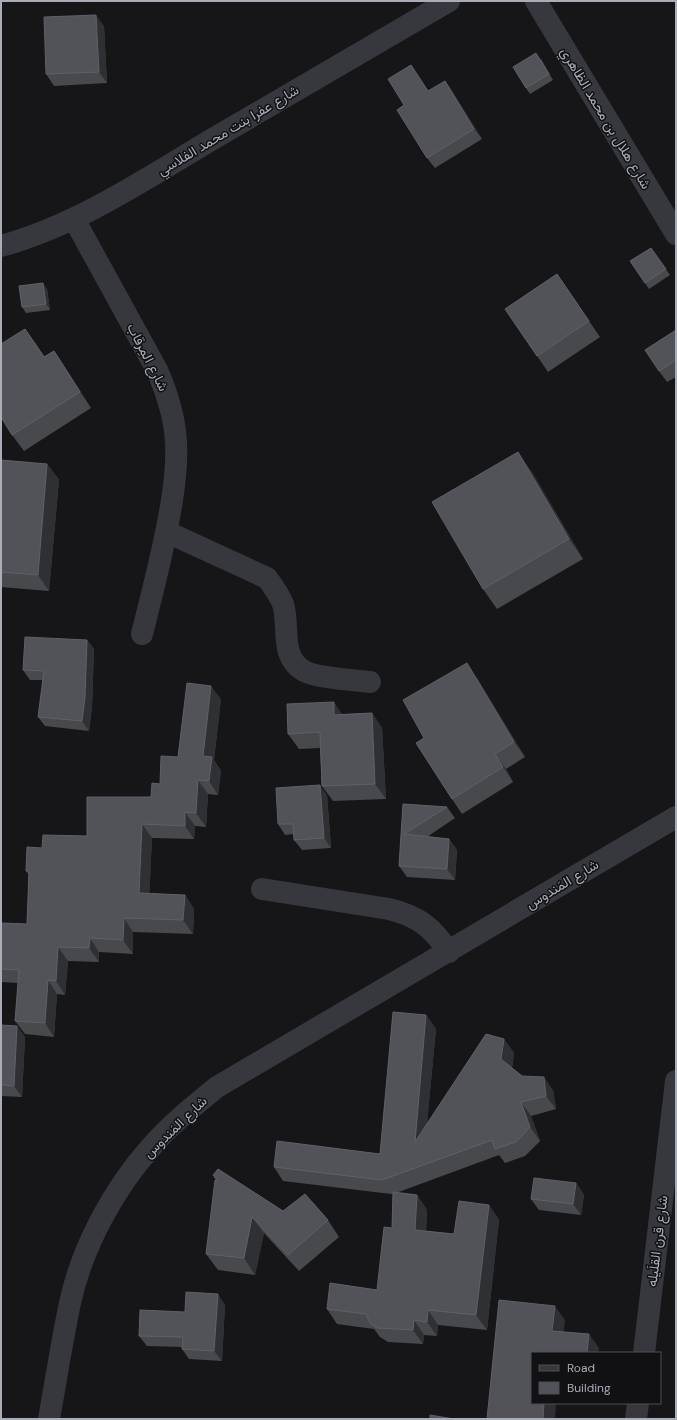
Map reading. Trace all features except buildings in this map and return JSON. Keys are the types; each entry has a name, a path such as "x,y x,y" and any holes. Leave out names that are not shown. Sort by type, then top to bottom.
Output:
{"street":[{"name":"شارع عفرا بنت محمد الفلاسي","path":"1,246 13,243 74,219 137,184 449,1"},
{"name":"شارع هلال بن محمد الظاهري","path":"536,1 676,234"},
{"name":"شارع المِرقاب","path":"74,219 157,370 173,417 176,466 167,532 142,634"},
{"path":"167,532 267,578 276,590 282,604 286,619 286,644 296,664 303,671 313,674 370,682"},
{"name":"شارع المَندوس","path":"50,1419 70,1302 83,1260 101,1219 124,1181 152,1146 183,1114 217,1087 676,817"},
{"path":"262,889 389,909 404,913 418,919 430,928 440,939 448,952"},
{"name":"شارع قرن القلَيله","path":"644,1352 676,1081"},
{"path":"636,1419 638,1404"}]}
